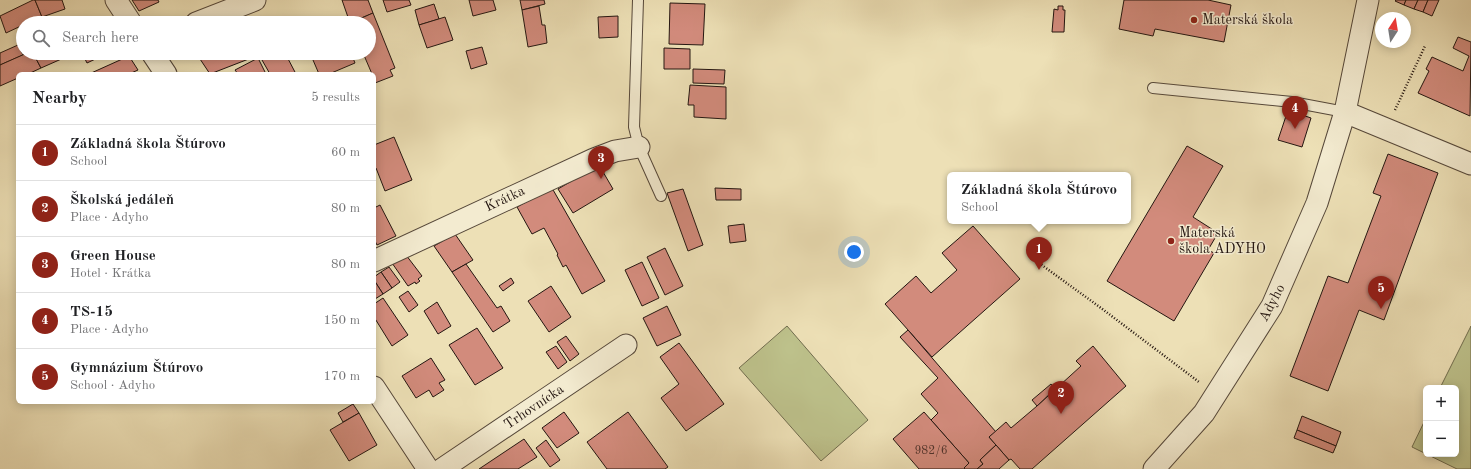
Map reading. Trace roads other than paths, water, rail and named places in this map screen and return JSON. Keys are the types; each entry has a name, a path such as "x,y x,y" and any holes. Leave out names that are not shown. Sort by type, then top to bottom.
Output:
{"street":[{"path":"116,0 126,16"},
{"path":"214,16 256,0"},
{"name":"Adyho","path":"1154,469 1204,413 1272,306 1317,203 1345,112 1368,0"},
{"path":"157,60 165,72"},
{"path":"1345,112 1471,164"},
{"name":"Krátka","path":"376,260 594,158 615,151 639,147"},
{"name":"Trhovnícka","path":"442,469 626,345"},
{"path":"376,389 428,469"}],"lane":[{"path":"638,0 634,127 639,147 661,196"},
{"path":"1153,88 1292,102 1345,112"}],"place":[{"name":"Materská škola","path":"1194,20"},
{"name":"TS-15","path":"1295,129"},
{"name":"Green House","path":"601,179"},
{"name":"Materská škola ADYHO","path":"1171,241"},
{"name":"Základná škola Štúrovo","path":"1039,270"},
{"name":"Gymnázium Štúrovo","path":"1381,309"},
{"name":"Školská jedáleň","path":"1061,414"}]}
